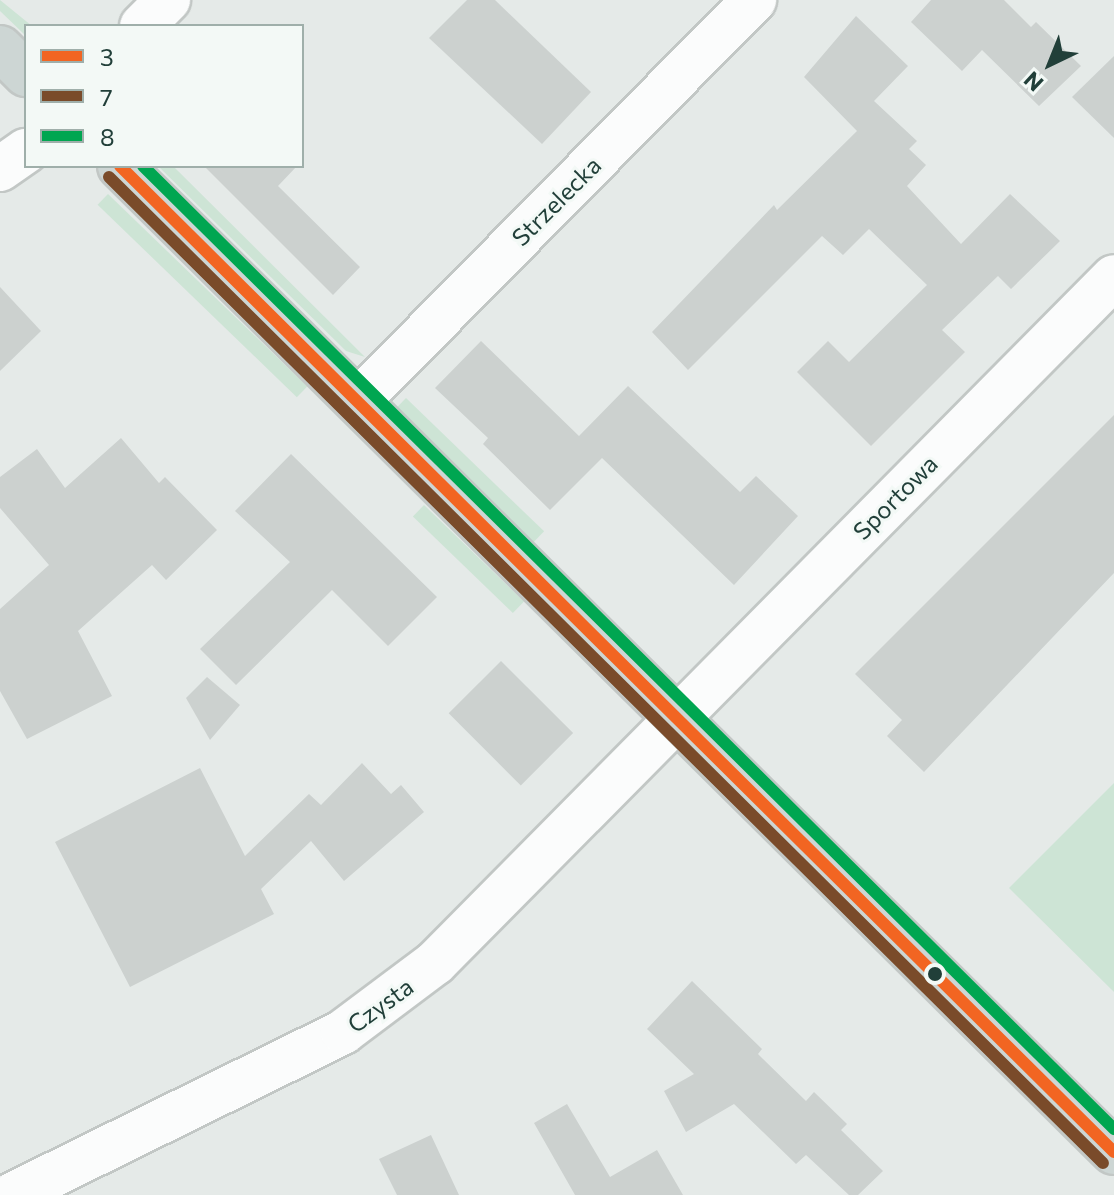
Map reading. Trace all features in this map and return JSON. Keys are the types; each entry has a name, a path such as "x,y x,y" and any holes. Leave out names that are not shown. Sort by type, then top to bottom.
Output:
{"main road":[{"path":"0,48 24,72"},
{"path":"122,168 1114,1152"}],"street":[{"path":"144,24 168,0"},
{"name":"Strzelecka","path":"358,401 754,0"},
{"path":"0,169 24,152"},
{"name":"Sportowa","path":"680,720 699,693 1114,277"},
{"name":"Czysta","path":"12,1195 343,1032 383,1005 462,937 680,720"}],"green space":[{"path":"0,0 30,24 24,24 24,34 0,11"},
{"path":"160,168 175,168 365,357 346,351"},
{"path":"108,194 307,386 297,397 98,205"},
{"path":"406,398 544,531 532,544 394,410"},
{"path":"424,505 524,602 513,613 413,517"},
{"path":"1114,783 1114,992 1009,888"}],"building":[{"path":"467,0 495,0 591,92 542,144 429,38"},
{"path":"931,0 1004,0 1031,27 1036,22 1081,66 1039,106 982,50 962,71 911,22"},
{"path":"856,16 908,66 874,101 917,141 909,149 926,165 907,186 961,244 1010,194 1060,241 1011,289 998,276 942,330 965,352 871,446 797,372 828,341 849,362 927,285 869,229 843,255 822,236 688,370 652,332 774,205 777,210 857,131 804,77"},
{"path":"1114,56 1114,138 1072,97"},
{"path":"206,168 295,168 278,186 360,267 333,295"},
{"path":"0,287 41,331 0,371"},
{"path":"481,341 579,436 628,386 740,492 756,476 798,516 734,585 602,458 550,510 483,444 488,438 435,388"},
{"path":"1114,415 1114,573 924,772 887,736 902,720 855,674"},
{"path":"121,438 159,483 165,477 217,530 166,580 152,565 78,631 112,696 27,739 0,691 0,609 49,565 0,508 0,477 37,449 65,488"},
{"path":"291,454 437,597 388,646 332,590 236,685 200,649 290,562 235,511"},
{"path":"501,661 573,733 521,785 449,713"},
{"path":"207,677 240,705 210,740 186,698"},
{"path":"362,763 391,794 401,785 424,812 344,881 311,841 261,889 274,914 130,987 55,842 200,768 245,856 309,794 321,805"},
{"path":"692,981 762,1049 758,1054 806,1101 814,1092 847,1124 841,1130 883,1171 858,1195 849,1195 806,1155 796,1164 734,1104 686,1132 664,1091 694,1074 647,1029"},
{"path":"567,1104 610,1177 657,1150 683,1195 575,1195 534,1123"},
{"path":"431,1135 459,1195 397,1195 379,1159"}],"transit line":[{"name":"3","path":"122,168 1114,1152"},
{"name":"8","path":"145,168 1114,1129"},
{"name":"7","path":"109,177 1103,1163"}]}
